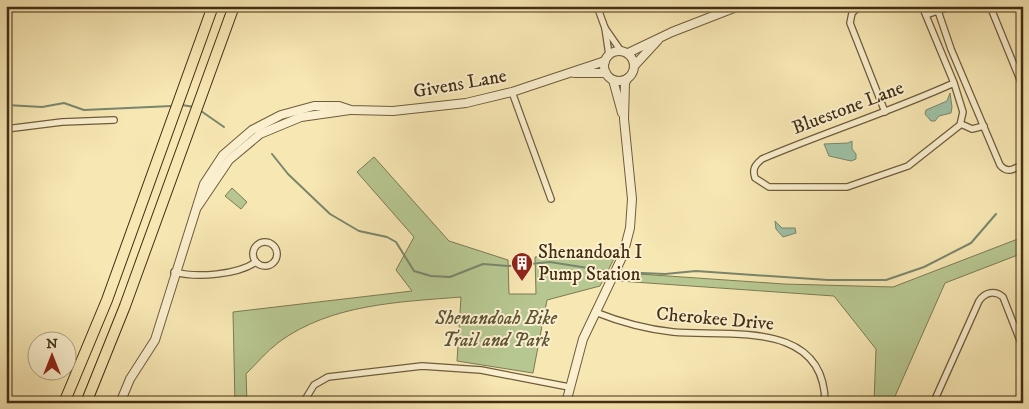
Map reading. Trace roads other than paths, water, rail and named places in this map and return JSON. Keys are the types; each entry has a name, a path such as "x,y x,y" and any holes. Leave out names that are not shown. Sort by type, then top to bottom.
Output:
{"highway":[{"path":"64,403 107,300 213,6"},
{"path":"86,403 122,314 234,6"}],"street":[{"path":"540,6 560,6"},
{"path":"597,6 605,28 606,73 613,80 624,119"},
{"path":"607,58 739,6"},
{"path":"860,6 852,13 850,22 885,112"},
{"path":"922,6 954,83 963,112 961,124 972,129 984,126"},
{"path":"926,15 952,6"},
{"path":"990,6 1023,87"},
{"path":"938,12 1000,165 1011,171 1023,164"},
{"path":"605,28 635,65"},
{"path":"566,403 583,339 620,262 631,218 631,186 624,119 625,83 633,73 635,65 660,38"},
{"name":"Givens Lane","path":"120,403 130,379 155,340 164,316 174,272 198,206 199,193 218,161 236,142 255,128 276,117 300,109 332,105 351,110 427,109 512,92 607,58"},
{"name":"Givens Lane","path":"572,72 606,73"},
{"path":"613,80 627,79"},
{"name":"Bluestone Lane","path":"954,83 917,97 906,105 762,159 755,165 753,172 755,178 769,187 847,187 908,166 939,144 961,124"},
{"path":"512,92 551,199"},
{"path":"6,129 62,122 114,120"},
{"path":"265,242 274,246 277,254 273,263 265,266 256,262 253,254 256,245 265,242"},
{"path":"174,272 194,274 239,271 256,262"},
{"path":"936,397 983,295 993,292 1003,297 1023,348"},
{"name":"Cherokee Drive","path":"595,312 626,323 656,330 764,336 786,342 805,352 814,364 823,382 825,403"},
{"path":"303,403 311,389 328,377 422,366 481,370 569,387"}],"waterway":[{"path":"6,105 42,107 64,103 84,110 172,106"},
{"path":"182,105 194,107"},
{"path":"201,111 224,127"},
{"path":"272,154 288,174 330,214 359,231 387,237 396,242 414,271 431,276 450,277 483,264 508,266 550,262 613,272"},
{"path":"618,272 665,274 696,271 828,280 886,280 924,267 971,243 996,214"}],"place":[{"name":"Shenandoah I Pump Station","path":"522,282"}],"park label":[{"name":"Shenandoah Bike Trail and Park","path":"496,329"}]}
